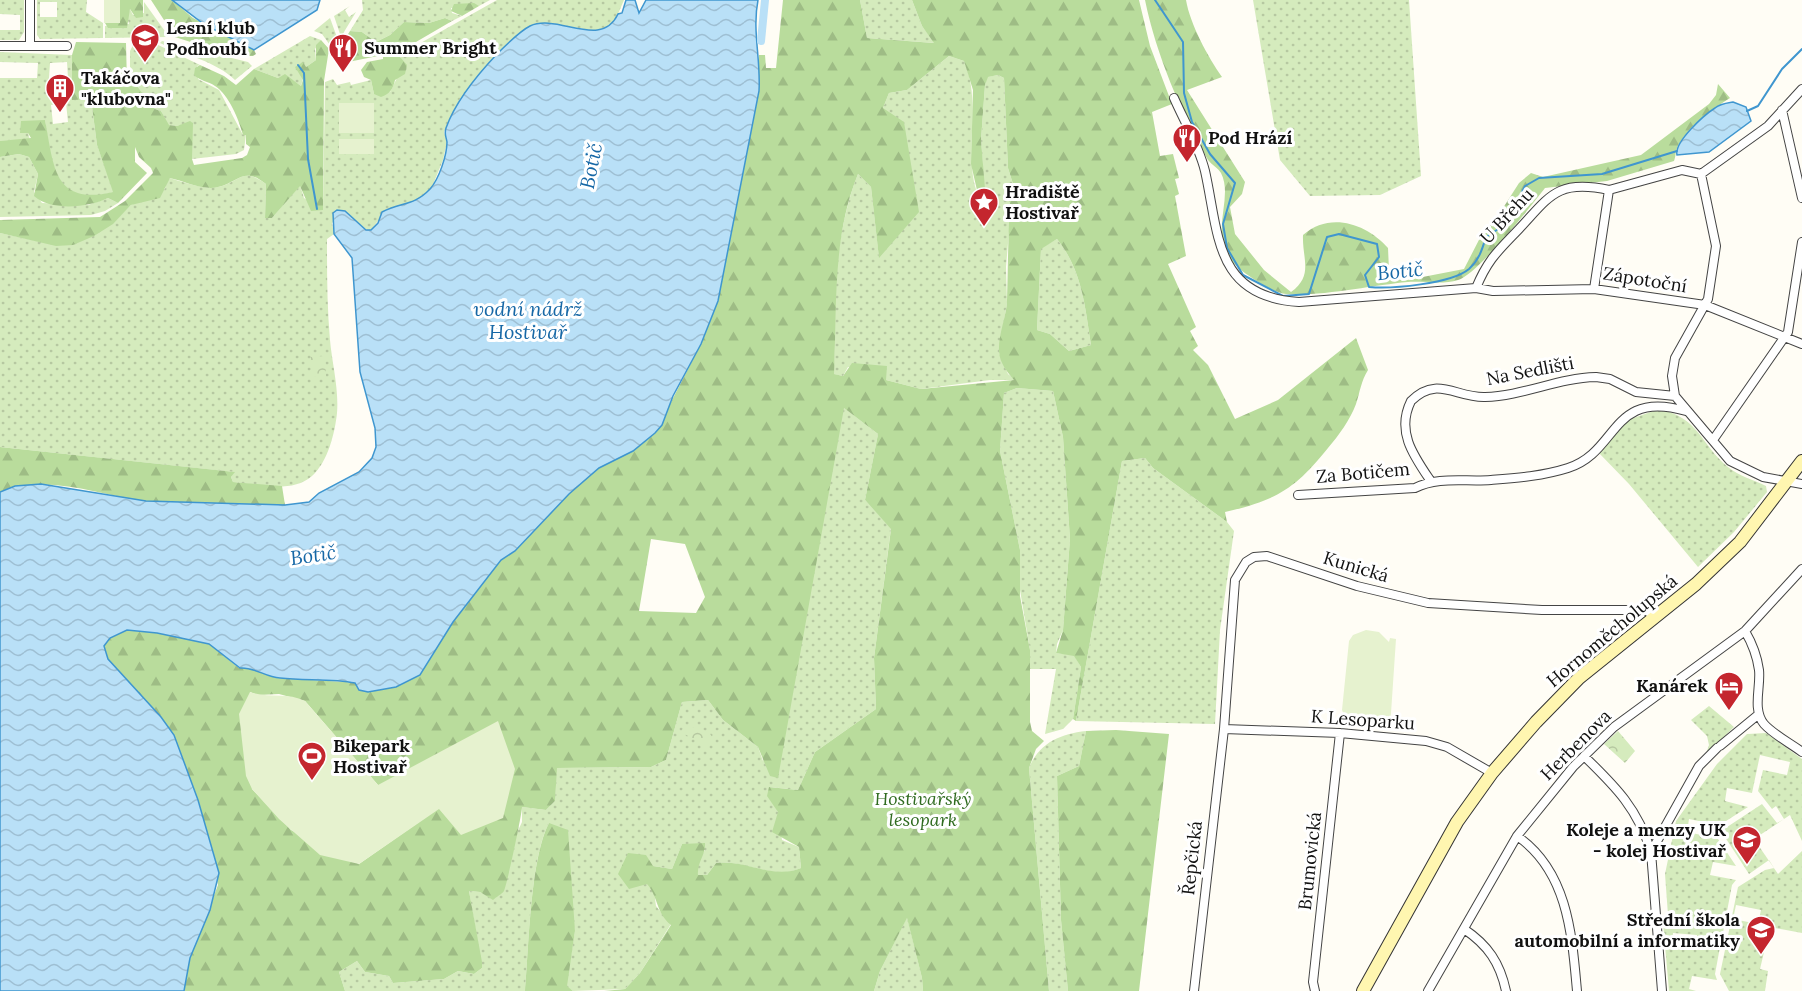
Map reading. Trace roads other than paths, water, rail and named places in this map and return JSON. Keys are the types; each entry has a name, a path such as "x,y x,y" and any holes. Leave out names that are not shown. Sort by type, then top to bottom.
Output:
{"street":[{"path":"30,0 30,46"},
{"path":"0,46 67,46"},
{"path":"1802,89 1768,126 1701,174 1716,246 1705,305 1675,358 1672,376 1675,396 1713,440 1722,454 1737,465 1763,477 1802,484"},
{"path":"1174,98 1204,169 1218,243 1242,282 1275,299 1299,302 1476,288"},
{"path":"1782,111 1802,198"},
{"name":"U Břehu","path":"1476,288 1495,252 1547,196 1563,189 1597,187 1609,190 1682,170 1701,174"},
{"path":"1594,289 1609,190"},
{"path":"1713,440 1791,323 1802,242"},
{"name":"Zápotoční","path":"1476,288 1493,291 1594,289 1705,305 1802,344"},
{"name":"Na Sedlišti","path":"1430,480 1409,448 1405,437 1405,418 1411,401 1430,389 1445,388 1469,396 1494,397 1596,377 1611,379 1636,392 1675,396"},
{"name":"Za Botičem","path":"1298,495 1415,488 1430,480 1491,480 1568,468 1582,462 1617,424 1634,412 1654,406 1686,411"},
{"name":"Hornoměcholupská","path":"1362,991 1457,822 1492,773 1561,695 1732,551 1788,482 1802,461"},
{"name":"Kunická","path":"1224,729 1235,580 1242,566 1254,557 1270,556 1357,586 1428,603 1542,610 1644,610 1650,620"},
{"name":"Herbenova","path":"1428,991 1517,836 1553,789 1584,756 1627,717 1745,630 1802,569"},
{"path":"1630,610 1650,620"},
{"path":"1745,630 1757,661 1759,714 1767,726 1802,752"},
{"path":"1651,851 1699,766 1718,747 1759,714"},
{"name":"K Lesoparku","path":"1224,729 1340,733 1433,742 1467,757 1492,773"},
{"name":"Řepčická","path":"1194,991 1224,729"},
{"name":"Brumovická","path":"1315,991 1313,982 1340,733"},
{"path":"1584,756 1641,821 1651,851 1662,991"},
{"path":"1517,836 1544,860 1562,896 1567,915 1577,991"},
{"path":"1464,929 1491,952 1506,991"}],"water":[{"path":"172,0 320,0 317,10 254,50 205,25"},
{"name":"vodní nádrž Hostivař","path":"626,0 635,0 639,13 646,0 758,0 756,23 759,91 718,301 701,344 673,396 662,425 633,451 599,468 569,494 515,551 501,560 453,622 420,675 396,687 368,692 359,690 355,683 346,681 275,677 240,668 209,644 157,633 127,630 110,638 104,646 108,659 161,717 174,735 198,800 219,873 210,910 190,958 184,991 0,991 0,492 15,486 41,484 146,501 285,505 309,502 319,493 359,472 372,458 376,447 375,428 360,372 352,258 334,234 333,213 337,210 345,211 366,230 371,230 378,223 382,212 413,201 424,194 433,185 442,167 447,147 445,130 455,108 475,79 505,46 526,28 541,23 578,29 601,29 622,13"},
{"path":"1733,102 1746,107 1751,121 1709,152 1677,155 1680,143 1704,116 1723,104"}],"waterway":[{"path":"761,41 765,0"},
{"name":"Botič","path":"1155,0 1183,42 1184,93 1192,122 1210,154 1235,183 1223,224 1227,248 1243,275 1283,296 1309,294 1327,237 1339,234 1377,244 1379,257 1365,275 1369,287 1435,282 1460,274 1469,269 1480,255 1486,237 1506,224 1525,186 1539,178 1602,174 1677,151"},
{"name":"Botič","path":"1747,111 1758,106 1782,69 1802,49"},
{"path":"298,65 304,73 308,159 317,209"}],"place":[{"name":"Lesní klub Podhoubí","path":"145,64"},
{"name":"Summer Bright","path":"343,74"},
{"name":"Takáčova \"klubovna\"","path":"60,114"},
{"name":"Pod Hrází","path":"1187,164"},
{"name":"Hradiště Hostivař","path":"984,228"},
{"name":"Kanárek","path":"1729,712"},
{"name":"Bikepark Hostivař","path":"312,782"},
{"name":"Koleje a menzy UK - kolej Hostivař","path":"1747,866"},
{"name":"Střední škola automobilní a informatiky","path":"1761,956"}],"park label":[{"name":"Hostivařský lesopark","path":"923,809"}]}
